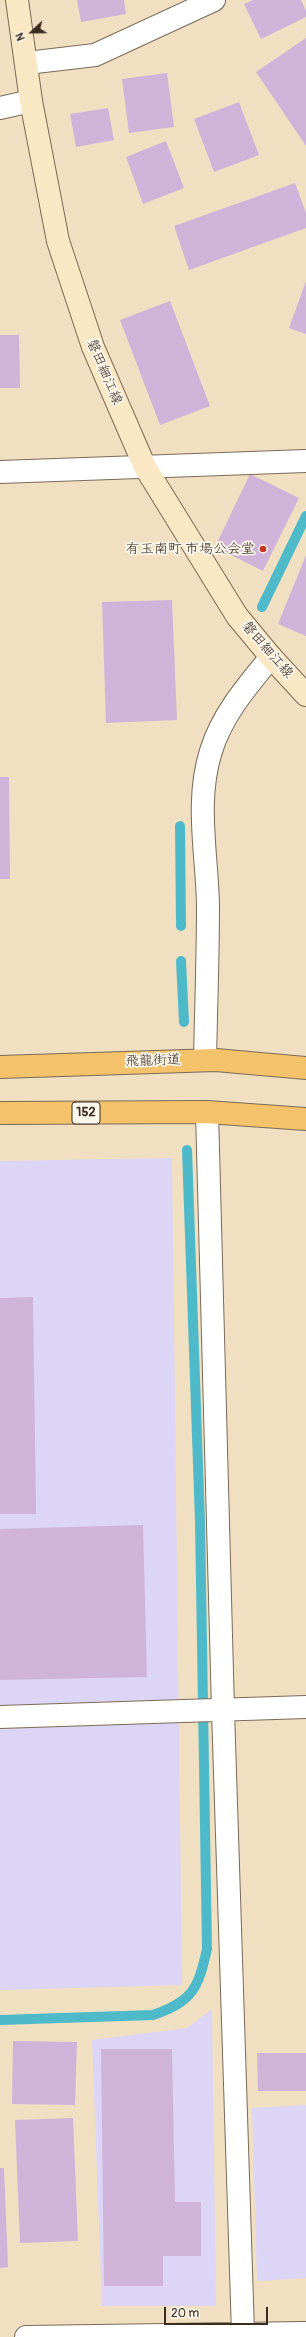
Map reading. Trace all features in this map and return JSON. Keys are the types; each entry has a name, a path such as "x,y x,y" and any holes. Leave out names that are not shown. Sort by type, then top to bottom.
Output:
{"highway":[{"name":"飛龍街道","path":"0,1067 198,1060 306,1068"},
{"name":"152","path":"0,1113 191,1113 306,1119"}],"main road":[{"name":"磐田細江線","path":"17,0 27,63 31,101 58,240 93,347 146,467 237,616 270,657 306,695"}],"street":[{"path":"27,63 95,55 214,0"},
{"path":"0,108 31,101"},
{"path":"0,472 306,461"},
{"path":"198,1060 208,904 203,828 206,770 211,750 233,705 270,657"},
{"path":"191,1113 223,1710 243,2333"},
{"path":"0,1717 306,1707"},
{"path":"26,2337 306,2333"}],"shaded area":[{"path":"172,1158 182,1985 0,1990 0,1161"},
{"path":"212,2009 216,2306 102,2306 92,2040 187,2028"},
{"path":"306,2105 306,2278 257,2281 252,2108"}],"building":[{"path":"77,0 124,0 126,14 81,22"},
{"path":"253,0 301,0 306,11 306,17 261,39 244,4"},
{"path":"306,38 306,146 256,72"},
{"path":"167,73 174,127 129,133 122,79"},
{"path":"239,102 259,155 214,172 194,119"},
{"path":"108,108 114,140 76,147 70,114"},
{"path":"166,141 184,188 143,204 126,157"},
{"path":"295,183 306,213 306,228 189,270 174,226"},
{"path":"306,281 306,334 289,328"},
{"path":"170,301 210,406 160,425 120,320"},
{"path":"0,335 19,335 20,388 0,388"},
{"path":"250,474 299,498 263,571 215,547"},
{"path":"306,555 306,636 278,624"},
{"path":"172,600 177,720 106,723 102,602"},
{"path":"0,777 9,777 10,879 0,879"},
{"path":"33,1297 36,1514 0,1514 0,1298"},
{"path":"143,1525 147,1677 0,1680 0,1529"},
{"path":"13,2041 77,2042 75,2105 12,2104"},
{"path":"101,2049 172,2049 175,2202 201,2202 201,2256 163,2256 163,2286 104,2286"},
{"path":"257,2053 306,2053 306,2091 258,2091"},
{"path":"73,2118 78,2241 20,2243 15,2120"},
{"path":"0,2168 4,2168 8,2267 0,2268"}],"waterway":[{"path":"262,607 306,516"},
{"path":"180,826 181,926"},
{"path":"181,961 184,1022"},
{"path":"0,2020 153,2015 177,2004 192,1992 197,1984 204,1963 207,1949 200,1522 187,1150"}],"place":[{"name":"有玉南町 市場公会堂","path":"263,549"}]}
